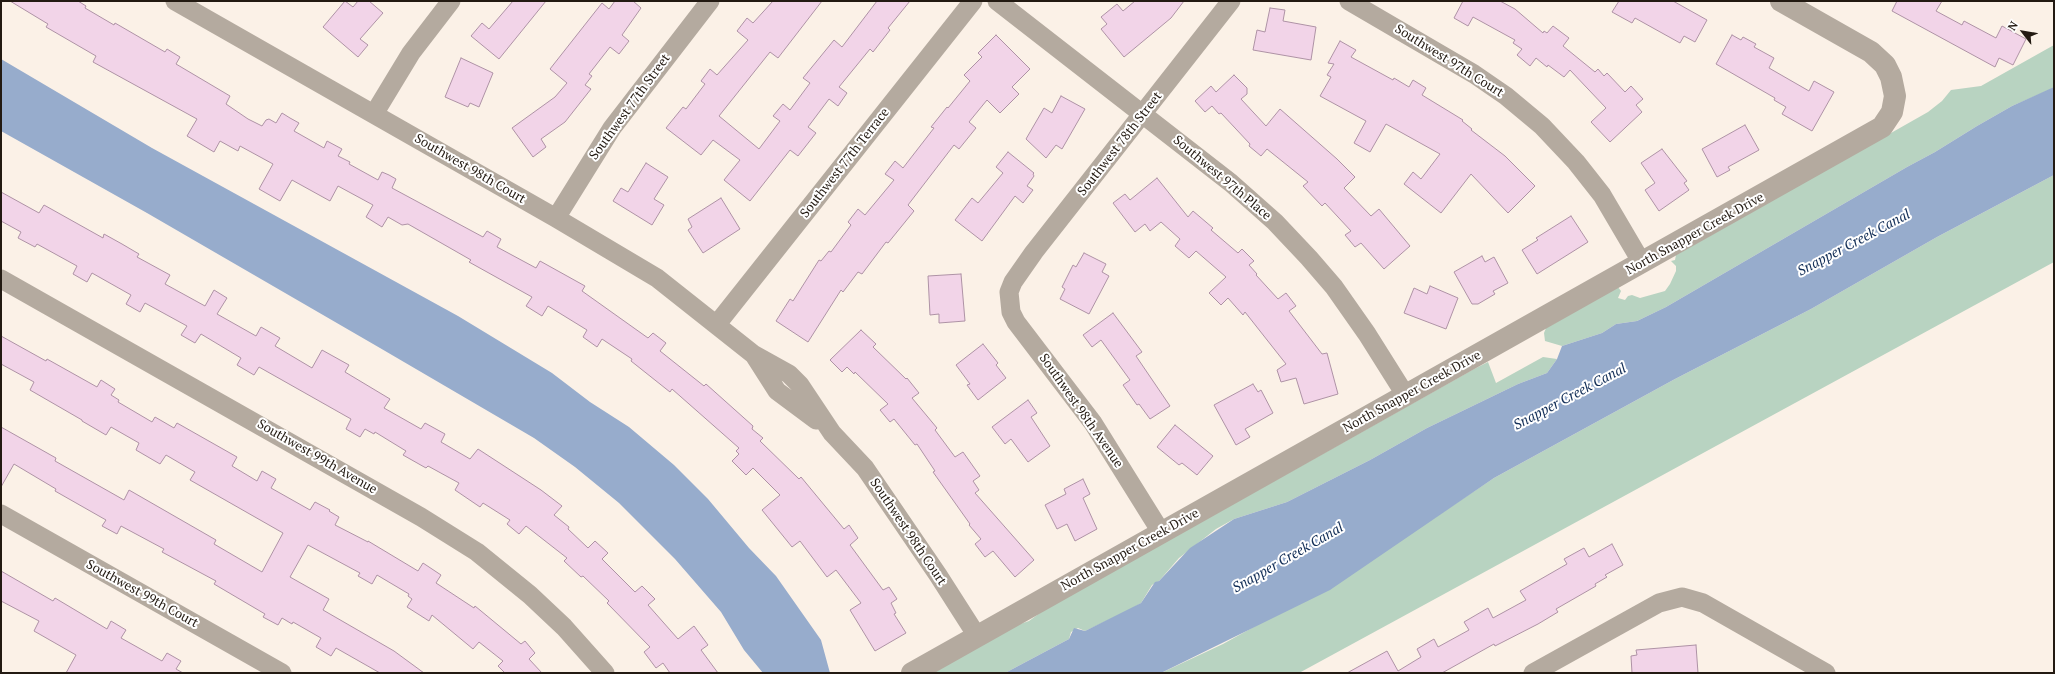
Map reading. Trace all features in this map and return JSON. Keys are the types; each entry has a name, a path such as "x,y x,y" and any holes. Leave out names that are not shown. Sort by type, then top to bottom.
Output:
{"street":[{"name":"Southwest 98th Court","path":"175,1 197,6 374,114 556,218 657,278 753,354 789,374 795,379 832,433 865,468 938,575 977,636"},
{"path":"374,114 411,53 451,1"},
{"name":"Southwest 77th Street","path":"556,218 612,128 636,94 710,1"},
{"name":"Southwest 77th Terrace","path":"717,324 973,1"},
{"name":"Southwest 97th Place","path":"997,1 1232,183 1275,222 1334,287 1367,334 1406,396"},
{"name":"Southwest 78th Street","path":"1011,287 1034,252 1144,114 1231,1"},
{"name":"Southwest 97th Court","path":"1349,1 1474,74 1510,100 1542,126 1576,162 1602,195 1642,263"},
{"name":"North Snapper Creek Drive","path":"912,673 1875,132 1890,116 1895,96 1891,77 1885,65 1877,56 1781,1"},
{"name":"Southwest 99th Avenue","path":"1,279 414,513 471,549 530,595 564,627 605,673"},
{"name":"Southwest 98th Avenue","path":"1011,287 1009,302 1016,322 1093,423 1162,532"},
{"name":"Southwest 99th Court","path":"1,514 282,673"},
{"path":"1533,673 1653,606 1670,599 1682,597 1703,603 1826,673"}],"green space":[{"path":"2054,45 2054,87 2049,90 2012,106 1666,307 1637,321 1616,324 1602,333 1562,346 1545,341 1544,333 1546,328 1618,287 1621,291 1618,298 1625,300 1628,296 1632,295 1640,298 1665,291 1676,271 1676,266 1671,261 1675,260 1676,255 1928,112 1942,101 1951,90 1981,86"},
{"path":"2054,175 2054,262 1299,673 1161,673 1223,644 1277,614 1419,528 1494,478 1675,379 1811,309 1937,237"},
{"path":"1543,357 1557,359 1547,373 1518,384 1427,428 1370,460 1287,502 1234,519 1216,529 1179,558 1159,581 1152,585 1141,603 1130,610 1085,631 1078,628 1071,632 1069,639 1005,673 931,673 1017,625 1029,621 1044,610 1474,369 1488,362 1496,383"}],"water":[{"path":"1,59 152,148 458,316 552,373 590,402 629,427 674,465 708,499 749,548 776,576 821,640 830,673 763,673 744,650 721,612 675,559 619,503 575,467 534,438 147,213 1,131"},
{"name":"Snapper Creek Canal","path":"2054,87 2054,175 1937,237 1811,309 1675,379 1494,478 1330,590 1161,673 1005,673 1069,639 1074,628 1085,631 1141,603 1155,582 1159,581 1190,548 1234,519 1287,502 1370,460 1427,428 1518,384 1547,373 1557,359 1562,346 1602,333 1616,324 1637,321 1666,307 2012,106"}],"building":[{"path":"10,1 78,1 86,6 85,8 114,25 115,23 165,52 167,49 180,57 176,64 230,96 226,104 248,119 262,126 266,120 269,119 276,123 282,113 299,123 294,131 324,148 327,141 342,149 338,156 350,162 349,164 378,180 382,172 389,175 396,179 392,188 483,237 487,231 501,239 497,247 536,268 540,261 585,286 582,291 648,338 653,333 666,343 660,351 704,386 706,384 753,426 752,429 763,438 760,441 799,479 801,477 844,529 849,525 858,538 850,545 883,590 889,587 897,599 891,603 896,613 894,614 906,633 875,651 850,610 861,603 836,570 827,577 800,541 792,547 762,510 780,495 753,468 746,475 732,461 739,454 736,451 739,448 672,389 670,392 631,361 632,359 602,339 597,347 583,337 587,330 548,306 542,316 526,306 532,297 469,262 471,260 408,224 402,225 388,217 382,227 366,217 373,205 338,186 330,201 292,180 280,201 259,189 273,164 240,146 238,151 220,141 214,152 187,136 197,119 93,62 96,56 46,27 48,24"},
{"path":"345,1 353,7 358,1 369,1 383,13 360,39 368,45 358,57 323,27"},
{"path":"513,1 546,1 499,59 471,36 482,23 489,29"},
{"path":"615,1 633,1 641,8 622,35 629,41 619,54 610,47 589,74 592,76 585,85 591,89 565,122 541,139 546,147 533,157 512,128 555,97 567,83 550,69 602,3 609,9"},
{"path":"773,1 822,1 778,58 770,52 719,116 759,149 780,121 773,116 783,104 790,110 810,83 803,78 834,40 842,47 877,1 910,1 888,28 890,30 873,52 870,49 839,87 847,93 838,106 829,99 808,127 816,133 798,156 790,150 750,201 724,180 740,160 713,140 701,155 666,128 683,107 686,109 705,84 701,81 710,69 717,75 748,40 737,31 747,18 753,23"},
{"path":"1135,1 1184,1 1171,18 1124,57 1101,29 1107,24 1101,17 1117,4 1123,11"},
{"path":"1463,1 1500,1 1515,9 1543,33 1544,31 1547,33 1553,26 1569,38 1563,46 1595,72 1598,69 1604,76 1607,73 1625,92 1631,86 1643,99 1636,105 1642,112 1610,142 1591,122 1606,108 1570,70 1564,77 1548,65 1547,67 1536,58 1530,66 1517,55 1522,49 1513,43 1515,40 1473,17 1468,26 1454,18"},
{"path":"1619,1 1673,1 1707,20 1695,42 1684,36 1680,43 1635,18 1632,23 1612,12"},
{"path":"1897,1 1942,1 1936,11 1962,25 1964,21 1996,38 2002,26 2026,39 2013,65 1999,58 1995,67 1892,11"},
{"path":"1270,8 1285,10 1283,21 1316,27 1311,60 1253,50 1257,30 1265,32"},
{"path":"996,35 1030,69 1012,87 1019,94 1000,113 987,100 969,122 976,128 959,149 954,145 908,205 914,211 888,243 886,242 862,274 858,272 843,292 841,290 808,342 776,321 790,299 793,301 819,260 821,261 829,251 831,252 851,225 848,222 858,209 865,215 894,180 885,174 895,161 903,168 934,128 931,127 970,81 964,75 982,57 978,53"},
{"path":"1732,35 1741,40 1743,37 1756,44 1754,47 1774,58 1769,68 1809,91 1814,81 1834,92 1812,131 1782,114 1786,107 1774,100 1775,98 1716,64"},
{"path":"1340,41 1356,50 1351,57 1393,80 1394,78 1409,87 1413,80 1426,88 1422,95 1463,120 1462,121 1472,129 1471,130 1505,156 1535,186 1508,213 1471,174 1441,213 1404,184 1413,172 1421,179 1440,154 1386,124 1370,152 1354,143 1366,121 1320,96 1331,77 1327,75 1334,64 1328,63"},
{"path":"461,58 493,73 479,107 470,103 468,107 445,97"},
{"path":"1234,75 1247,88 1247,94 1241,99 1266,126 1280,109 1337,159 1355,177 1344,188 1371,216 1379,209 1410,246 1384,269 1361,243 1355,247 1345,235 1351,231 1325,203 1322,206 1303,186 1308,182 1267,149 1261,156 1249,146 1250,144 1221,113 1219,114 1212,106 1205,112 1195,101 1211,86 1216,92"},
{"path":"1061,96 1085,109 1062,149 1056,145 1046,158 1026,139 1044,108 1052,113"},
{"path":"1745,125 1759,150 1728,167 1730,170 1717,177 1702,149"},
{"path":"1662,149 1687,181 1684,183 1689,190 1659,211 1645,190 1655,183 1641,163"},
{"path":"1008,152 1034,173 1034,176 1027,186 1033,190 1023,203 1015,196 982,241 955,220 972,198 978,203 1003,173 996,167"},
{"path":"646,163 668,177 654,199 664,205 652,225 613,201 621,188 628,192"},
{"path":"1157,178 1188,217 1193,211 1213,228 1211,230 1238,253 1242,249 1254,261 1249,265 1278,299 1286,293 1296,306 1289,311 1322,354 1327,353 1338,394 1304,404 1296,378 1281,382 1277,370 1286,364 1245,312 1243,315 1228,298 1221,305 1209,293 1226,277 1196,251 1189,258 1175,246 1180,239 1161,222 1150,231 1145,224 1135,232 1113,203 1125,194 1130,200"},
{"path":"1,192 39,213 44,205 103,238 104,234 122,244 139,254 137,257 170,275 165,284 205,306 214,290 227,298 217,314 256,336 261,327 280,338 275,346 312,368 322,350 349,365 345,372 390,399 384,408 421,429 425,423 445,434 441,442 470,459 478,449 541,490 562,506 554,515 569,527 568,529 588,548 595,541 608,553 602,559 635,592 642,586 655,599 648,605 678,639 694,626 708,645 701,650 718,673 670,673 663,663 656,668 644,652 650,647 607,603 609,601 583,576 581,577 564,561 567,558 526,526 519,534 507,524 510,520 483,503 480,507 455,490 459,483 428,466 426,468 403,455 406,451 375,432 374,434 365,429 360,437 346,429 351,419 259,367 254,375 237,365 241,358 201,334 195,343 181,335 187,326 145,303 140,312 126,304 131,295 92,273 87,282 73,274 77,266 37,244 35,247 18,238 21,232 1,221"},
{"path":"721,198 740,229 703,253 688,230 692,227 688,219"},
{"path":"1571,216 1588,242 1537,274 1522,250 1538,240 1536,238"},
{"path":"1084,253 1106,264 1102,272 1109,276 1089,314 1060,299 1065,289 1062,287 1073,265 1076,267"},
{"path":"1482,256 1485,262 1494,257 1508,283 1493,291 1495,294 1478,304 1472,304 1454,272"},
{"path":"961,274 965,321 939,323 939,314 930,315 928,276"},
{"path":"1430,286 1458,298 1446,329 1404,313 1414,288 1427,294"},
{"path":"1113,313 1142,352 1136,356 1170,406 1150,419 1139,404 1137,405 1123,385 1130,380 1101,340 1092,347 1083,335"},
{"path":"861,330 876,344 873,347 906,379 907,378 919,393 912,398 937,428 935,430 955,457 963,452 980,476 973,481 979,490 975,493 1034,560 1015,577 993,551 985,557 975,544 981,539 969,525 970,524 933,472 935,471 917,444 915,445 894,419 890,422 880,410 888,404 855,372 854,374 847,367 842,372 830,360"},
{"path":"1,336 46,361 47,359 97,387 101,380 115,389 111,395 119,400 118,402 152,422 155,417 174,428 177,423 237,457 232,466 257,481 262,471 276,479 271,488 310,510 315,502 330,510 329,511 339,517 335,525 368,541 418,571 423,563 441,575 436,583 474,608 475,606 521,644 525,641 535,653 529,659 542,673 505,673 498,666 503,661 479,642 473,649 432,615 429,621 407,607 412,599 408,596 409,594 377,575 372,584 358,576 360,573 308,545 290,577 329,599 323,610 394,651 424,673 380,673 336,648 331,656 316,647 321,638 293,622 292,624 282,618 278,625 263,617 265,614 214,584 216,581 162,552 164,549 121,526 117,534 102,526 106,520 55,491 56,489 14,464 1,487 1,427 56,458 55,461 124,500 129,490 216,540 214,544 262,572 283,533 190,480 195,472 166,455 160,464 136,450 139,443 111,427 106,435 30,390 34,382 1,364"},
{"path":"983,344 998,363 996,365 1006,378 978,400 967,385 970,384 956,365"},
{"path":"1253,384 1258,392 1261,390 1273,413 1245,429 1250,437 1236,445 1214,405"},
{"path":"1028,400 1037,413 1031,417 1050,446 1028,462 1011,439 1005,444 992,427"},
{"path":"1175,425 1213,456 1197,475 1182,463 1179,465 1157,447"},
{"path":"1083,479 1090,494 1083,498 1097,529 1075,541 1067,524 1057,529 1045,505 1066,494 1064,489"},
{"path":"1612,544 1623,565 1605,575 1607,577 1595,584 1596,586 1556,609 1558,612 1538,624 1495,646 1494,644 1442,673 1347,673 1387,651 1398,671 1421,657 1417,649 1434,639 1438,647 1469,630 1464,622 1488,608 1493,618 1526,600 1520,591 1567,564 1564,559 1584,548 1589,557"},
{"path":"1,571 53,601 55,598 107,629 111,621 126,630 121,638 162,661 167,653 181,661 176,669 183,673 66,673 76,655 34,631 39,621 1,601"},
{"path":"1696,645 1698,673 1632,673 1631,656 1637,655 1636,650"}]}
